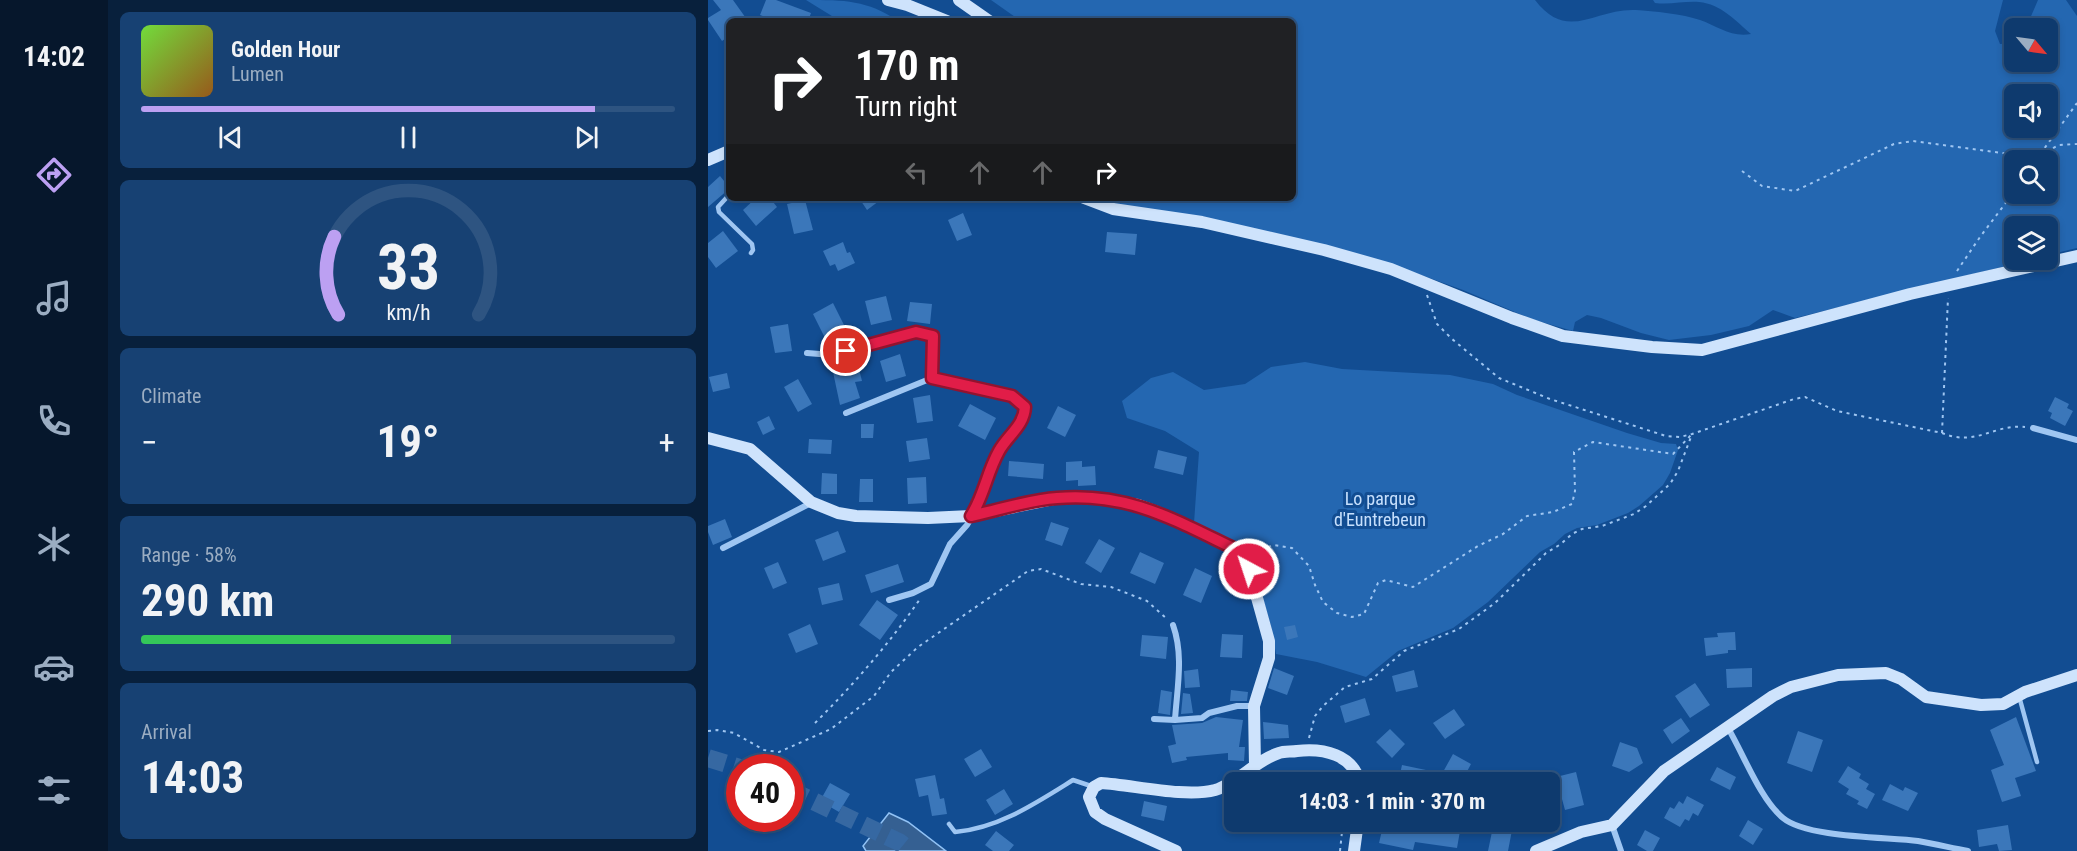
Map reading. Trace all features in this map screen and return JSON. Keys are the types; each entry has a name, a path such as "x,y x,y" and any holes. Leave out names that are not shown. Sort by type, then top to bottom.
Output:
{"street":[{"path":"888,0 939,18"},
{"path":"959,0 985,18"},
{"path":"708,160 726,152"},
{"path":"1092,201 1113,209 1202,222 1324,250 1391,269 1563,336 1652,347 1702,350 1949,286 2077,256"},
{"path":"807,353 832,355 916,332 933,336 932,378"},
{"path":"846,413 932,378 1012,396 1025,407 1024,418 1000,449 991,466 979,505 967,525 950,544 931,584 913,593 889,600"},
{"path":"2033,428 2077,440"},
{"path":"708,438 750,449 812,502 826,510 856,516 928,518 971,516 1058,498 1099,498 1138,505 1157,512 1233,548 1243,555 1253,580 1269,641 1269,658 1254,706 1255,766"},
{"path":"723,548 812,502"},
{"path":"1173,625 1177,636 1180,666 1175,720"},
{"path":"1536,851 1581,832 1612,825 1664,771 1773,696 1791,687 1838,675 1886,673 1901,679 1926,697 1981,705 2003,704 2046,684 2077,675"},
{"path":"1154,719 1202,718 1209,713 1237,706 1254,706"},
{"path":"1728,728 1765,798 1784,819 1801,827 1831,833 1919,841 1968,851"},
{"path":"1176,851 1105,819 1095,812 1089,797 1094,787 1101,783 1195,792 1216,790 1279,753 1303,751 1335,753 1355,772"},
{"path":"1612,825 1621,851"},
{"path":"1354,851 1357,832"}],"lane":[{"path":"726,198 718,207 719,212 752,244 751,253"},
{"path":"2019,696 2037,762"},
{"path":"949,824 955,832 972,830 1009,817 1027,809 1072,780 1094,787"}],"path":[{"path":"2044,150 2077,103"},
{"path":"1742,171 1762,186 1795,191 1894,144 1913,141 2004,153"},
{"path":"2050,150 2059,145 2077,144"},
{"path":"1942,433 1949,286 1980,237 2005,204"},
{"path":"1422,281 1437,324 1499,378 1541,396 1666,436 1680,437 1692,434 1805,397 1837,411 1942,433 1954,438 1966,439 2003,429 2033,428"},
{"path":"1243,555 1274,545 1292,548 1309,566 1323,602 1337,613 1352,617 1364,614 1378,583 1386,580 1413,587 1478,546 1503,534 1527,516 1553,512 1572,504 1575,491 1574,452 1593,442 1673,454 1692,434"},
{"path":"1303,751 1315,716 1323,705 1339,691 1372,679 1404,651 1459,629 1495,603 1546,553 1572,534 1634,514 1646,506 1670,484 1678,471 1692,434"},
{"path":"708,731 717,730 734,734 764,750 779,752 831,729 873,696 891,672 918,647 1028,571 1041,569 1081,584 1111,587 1130,594 1147,601 1160,610 1173,625"},
{"path":"815,723 851,688 890,643 931,584"},
{"path":"1340,851 1342,832"}],"green space":[{"path":"806,0 832,0 866,5 893,18 835,18"},
{"path":"991,0 1535,0 1547,13 1570,22 1621,11 1643,10 1693,18 1731,33 1744,35 1751,34 1728,14 1707,3 1666,4 1655,3 1653,0 2003,0 1995,31 2000,44 2004,44 2004,72 2058,72 2058,18 2030,18 2038,0 2066,0 2077,16 2077,248 2058,253 2058,216 2004,216 2004,266 1795,318 1773,310 1749,326 1711,335 1669,340 1587,315 1575,322 1573,331 1531,319 1463,290 1396,266 1102,201 1296,201 1296,18 1017,18"},
{"name":"Lo parque d'Euntrebeun","path":"1305,362 1342,369 1450,375 1493,384 1517,395 1627,433 1661,443 1676,444 1678,450 1663,485 1639,506 1628,513 1597,525 1577,528 1565,534 1540,552 1488,602 1453,628 1398,651 1366,677 1317,662 1276,654 1271,626 1248,548 1194,523 1199,452 1165,431 1127,418 1122,401 1151,378 1173,372 1204,390 1245,384 1271,367"}],"shaded area":[{"path":"889,813 908,822 946,851 866,851 863,846"}],"building":[{"path":"713,0 733,0 746,18 726,18 726,38 722,41 708,20 721,10"},
{"path":"766,0 776,0 811,13 809,18 768,18 760,15"},
{"path":"720,176 726,183 726,192 708,207 708,187"},
{"path":"753,201 772,201 777,207 756,226 743,210"},
{"path":"805,201 813,230 794,234 787,204"},
{"path":"861,201 879,201 867,210"},
{"path":"963,213 972,235 957,241 948,220"},
{"path":"723,231 738,251 716,268 708,257 708,243"},
{"path":"1107,232 1137,234 1135,255 1105,252"},
{"path":"843,242 847,253 850,252 855,263 838,271 835,264 830,266 823,251"},
{"path":"886,296 892,320 871,325 865,301"},
{"path":"910,302 932,304 930,324 907,321"},
{"path":"833,303 847,331 827,342 813,314"},
{"path":"788,324 792,351 775,353 770,327"},
{"path":"900,354 906,376 886,382 880,361"},
{"path":"858,365 862,381 855,382 860,398 840,405 833,372"},
{"path":"727,373 730,388 713,392 709,377"},
{"path":"798,379 812,404 798,412 784,387"},
{"path":"930,395 933,421 917,423 913,398"},
{"path":"2055,397 2069,404 2067,408 2073,411 2065,426 2050,418 2052,413 2048,411"},
{"path":"970,404 996,418 985,440 958,426"},
{"path":"1058,406 1076,415 1065,437 1047,428"},
{"path":"769,416 775,429 763,435 757,422"},
{"path":"861,424 874,424 873,438 861,438"},
{"path":"927,438 930,459 909,462 906,441"},
{"path":"809,439 832,440 831,454 808,453"},
{"path":"1158,450 1187,457 1183,475 1154,468"},
{"path":"1009,461 1044,464 1043,479 1008,476"},
{"path":"1082,461 1082,467 1095,466 1096,485 1078,486 1078,480 1066,481 1066,462"},
{"path":"822,473 837,474 837,494 821,494"},
{"path":"926,477 927,503 908,504 907,478"},
{"path":"860,479 873,479 873,502 859,502"},
{"path":"725,519 732,537 713,545 708,526"},
{"path":"1051,522 1069,528 1062,546 1045,540"},
{"path":"838,531 846,552 823,561 815,540"},
{"path":"1099,539 1115,548 1101,573 1085,563"},
{"path":"1140,552 1164,563 1155,584 1130,573"},
{"path":"778,562 787,583 773,589 764,568"},
{"path":"898,564 904,582 871,593 865,575"},
{"path":"1195,568 1212,576 1201,603 1183,595"},
{"path":"839,583 843,600 822,605 818,588"},
{"path":"877,600 898,615 880,640 859,625"},
{"path":"810,624 818,644 796,653 788,634"},
{"path":"1295,625 1298,637 1287,640 1284,627"},
{"path":"1735,632 1736,650 1706,656 1704,638 1718,637 1717,633"},
{"path":"1222,634 1243,635 1242,658 1220,657"},
{"path":"1142,635 1168,637 1166,659 1140,656"},
{"path":"1274,668 1294,676 1287,695 1268,688"},
{"path":"1752,668 1752,687 1727,688 1726,669"},
{"path":"1198,669 1200,687 1185,688 1184,671"},
{"path":"1414,670 1418,687 1396,692 1392,676"},
{"path":"1695,683 1710,705 1690,718 1675,696"},
{"path":"1161,690 1172,692 1170,715 1158,713"},
{"path":"1231,690 1248,692 1247,701 1230,701"},
{"path":"1183,693 1190,694 1193,713 1181,714"},
{"path":"1365,698 1370,715 1345,723 1340,706"},
{"path":"1454,709 1465,725 1445,739 1433,723"},
{"path":"1216,717 1243,720 1239,747 1245,747 1244,761 1228,760 1228,753 1186,757 1187,760 1172,763 1168,746 1176,744 1172,725 1202,723"},
{"path":"2016,717 2036,771 2015,778 2021,796 2002,802 1991,770 2004,765 1990,730"},
{"path":"1681,718 1690,731 1672,744 1663,730"},
{"path":"1263,722 1288,725 1289,738 1264,739"},
{"path":"1390,729 1405,744 1392,758 1376,742"},
{"path":"1798,731 1823,740 1812,772 1787,763"},
{"path":"1620,742 1637,748 1643,763 1629,772 1612,766"},
{"path":"981,749 992,767 975,777 964,759"},
{"path":"1453,754 1471,764 1467,772 1443,772"},
{"path":"1402,765 1426,770 1426,772 1400,772"},
{"path":"1848,766 1861,774 1859,778 1869,784 1866,789 1875,794 1867,809 1857,804 1859,801 1846,794 1849,789 1838,782"},
{"path":"1717,767 1736,777 1730,790 1710,780"},
{"path":"1576,772 1584,805 1565,810 1560,792 1560,776"},
{"path":"935,775 940,799 944,798 947,814 932,816 928,795 919,797 915,779"},
{"path":"830,783 850,794 839,812 820,801"},
{"path":"1890,784 1903,791 1905,787 1918,793 1908,811 1882,800"},
{"path":"1004,789 1013,804 995,815 986,800"},
{"path":"1687,796 1704,805 1698,816 1693,813 1689,821 1685,819 1680,827 1664,818 1670,807 1674,809 1679,801 1683,804"},
{"path":"1144,801 1167,806 1164,821 1141,816"},
{"path":"1748,820 1763,829 1753,845 1739,836"},
{"path":"2008,825 2012,850 1999,851 1997,844 1979,847 1977,830"},
{"path":"1645,830 1660,838 1653,851 1647,851 1637,845"},
{"path":"996,831 1014,845 1009,851 993,851 985,845"},
{"path":"1382,832 1460,832 1457,848 1415,842 1413,850 1379,843"},
{"path":"1492,832 1512,832 1508,851 1488,851"}],"tunnel":[{"path":"708,758 726,764"},
{"path":"804,797 899,842 910,851"}],"route":[{"path":"846,351 916,332 933,336 932,378 1012,396 1025,407 1024,418 1000,449 991,466 979,505 971,516 1058,498 1099,498 1138,505 1233,548 1243,555 1249,569"}]}
